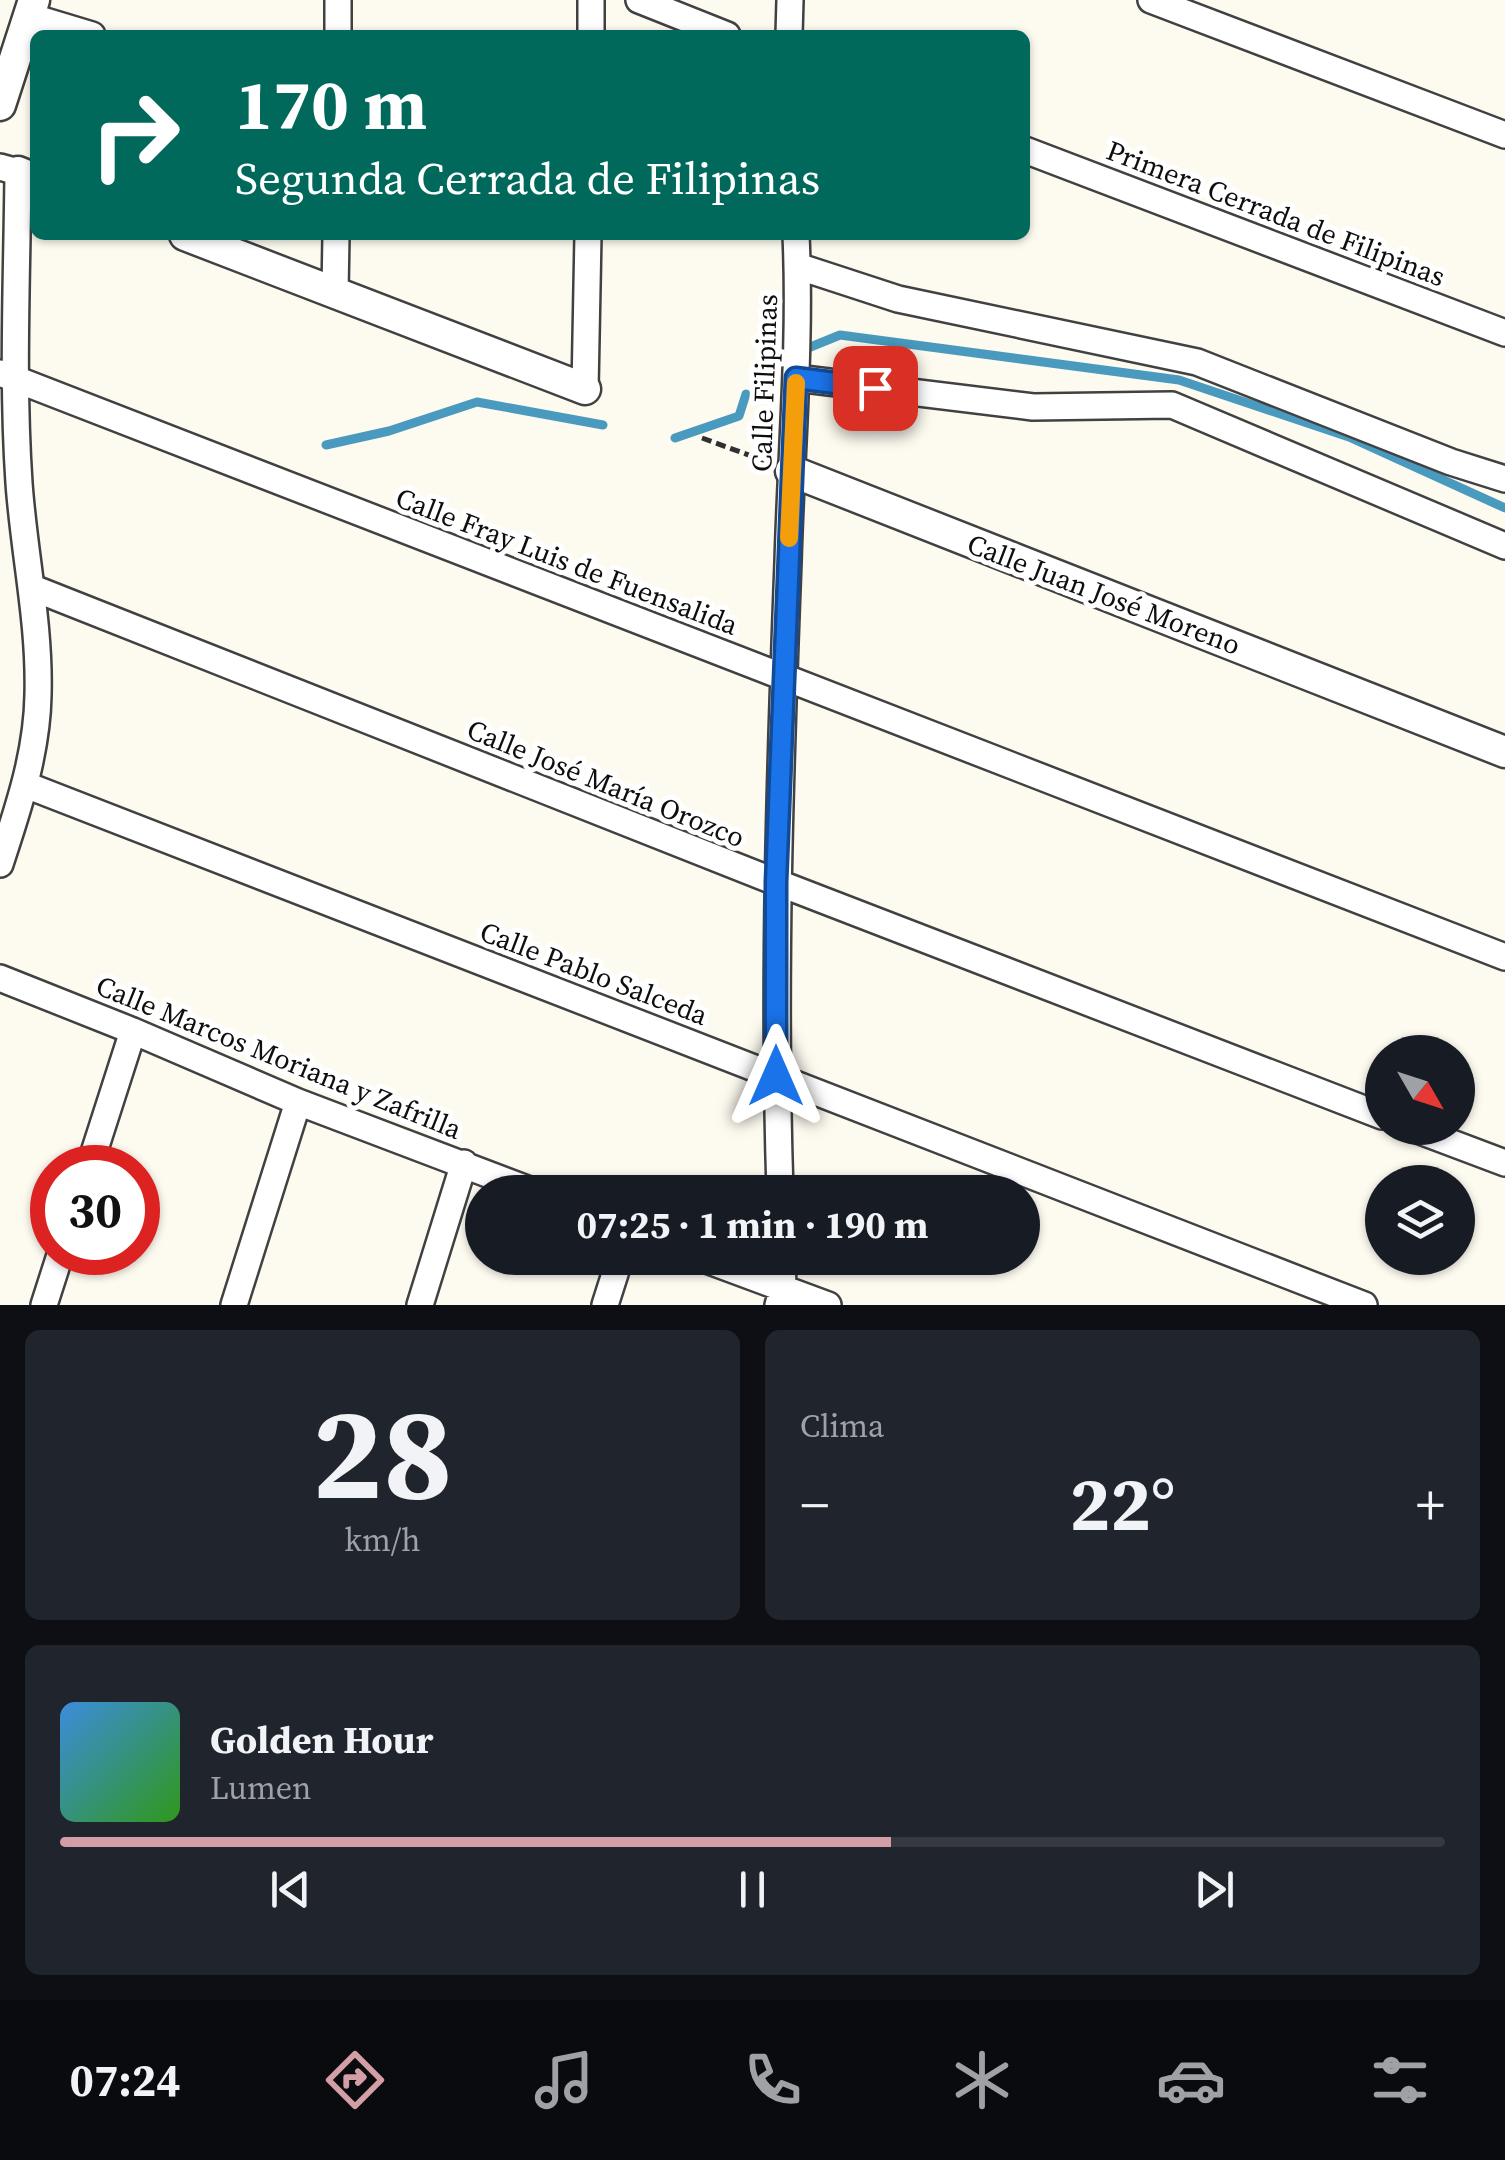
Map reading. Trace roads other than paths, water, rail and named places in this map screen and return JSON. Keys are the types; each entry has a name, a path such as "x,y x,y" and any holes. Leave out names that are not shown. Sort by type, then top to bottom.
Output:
{"street":[{"path":"338,0 338,30"},
{"path":"591,0 591,30"},
{"path":"639,0 714,30"},
{"path":"789,30 790,0"},
{"path":"1151,0 1505,135"},
{"path":"0,104 31,8 81,30"},
{"name":"Primera Cerrada de Filipinas","path":"1030,152 1505,333"},
{"path":"0,864 26,785 38,696 33,588 10,485 8,376 18,173"},
{"path":"198,240 584,389 588,240"},
{"path":"335,292 336,240"},
{"name":"Calle Filipinas","path":"779,1175 776,882 796,378 796,240"},
{"path":"797,266 898,299 1197,362 1505,479"},
{"name":"Calle Fray Luis de Fuensalida","path":"8,376 1505,957"},
{"path":"796,378 1033,407 1172,405 1505,546"},
{"name":"Calle Juan José Moreno","path":"791,471 1505,752"},
{"name":"Calle José María Orozco","path":"33,588 1365,1109"},
{"name":"Calle Pablo Salceda","path":"26,785 1364,1305"},
{"name":"Calle Marcos Moriana y Zafrilla","path":"0,978 133,1030 298,1102 493,1175"},
{"path":"96,1145 133,1030"},
{"path":"234,1305 298,1102"},
{"path":"1456,1145 1505,1164"},
{"path":"420,1305 464,1163"},
{"path":"44,1305 54,1275"},
{"path":"605,1305 615,1275"},
{"path":"736,1275 781,1296 828,1305"}],"waterway":[{"path":"808,348 840,335 1179,380 1349,437 1505,508"},
{"path":"675,438 739,416 746,394"},
{"path":"326,445 389,431 477,402 603,425"}]}
